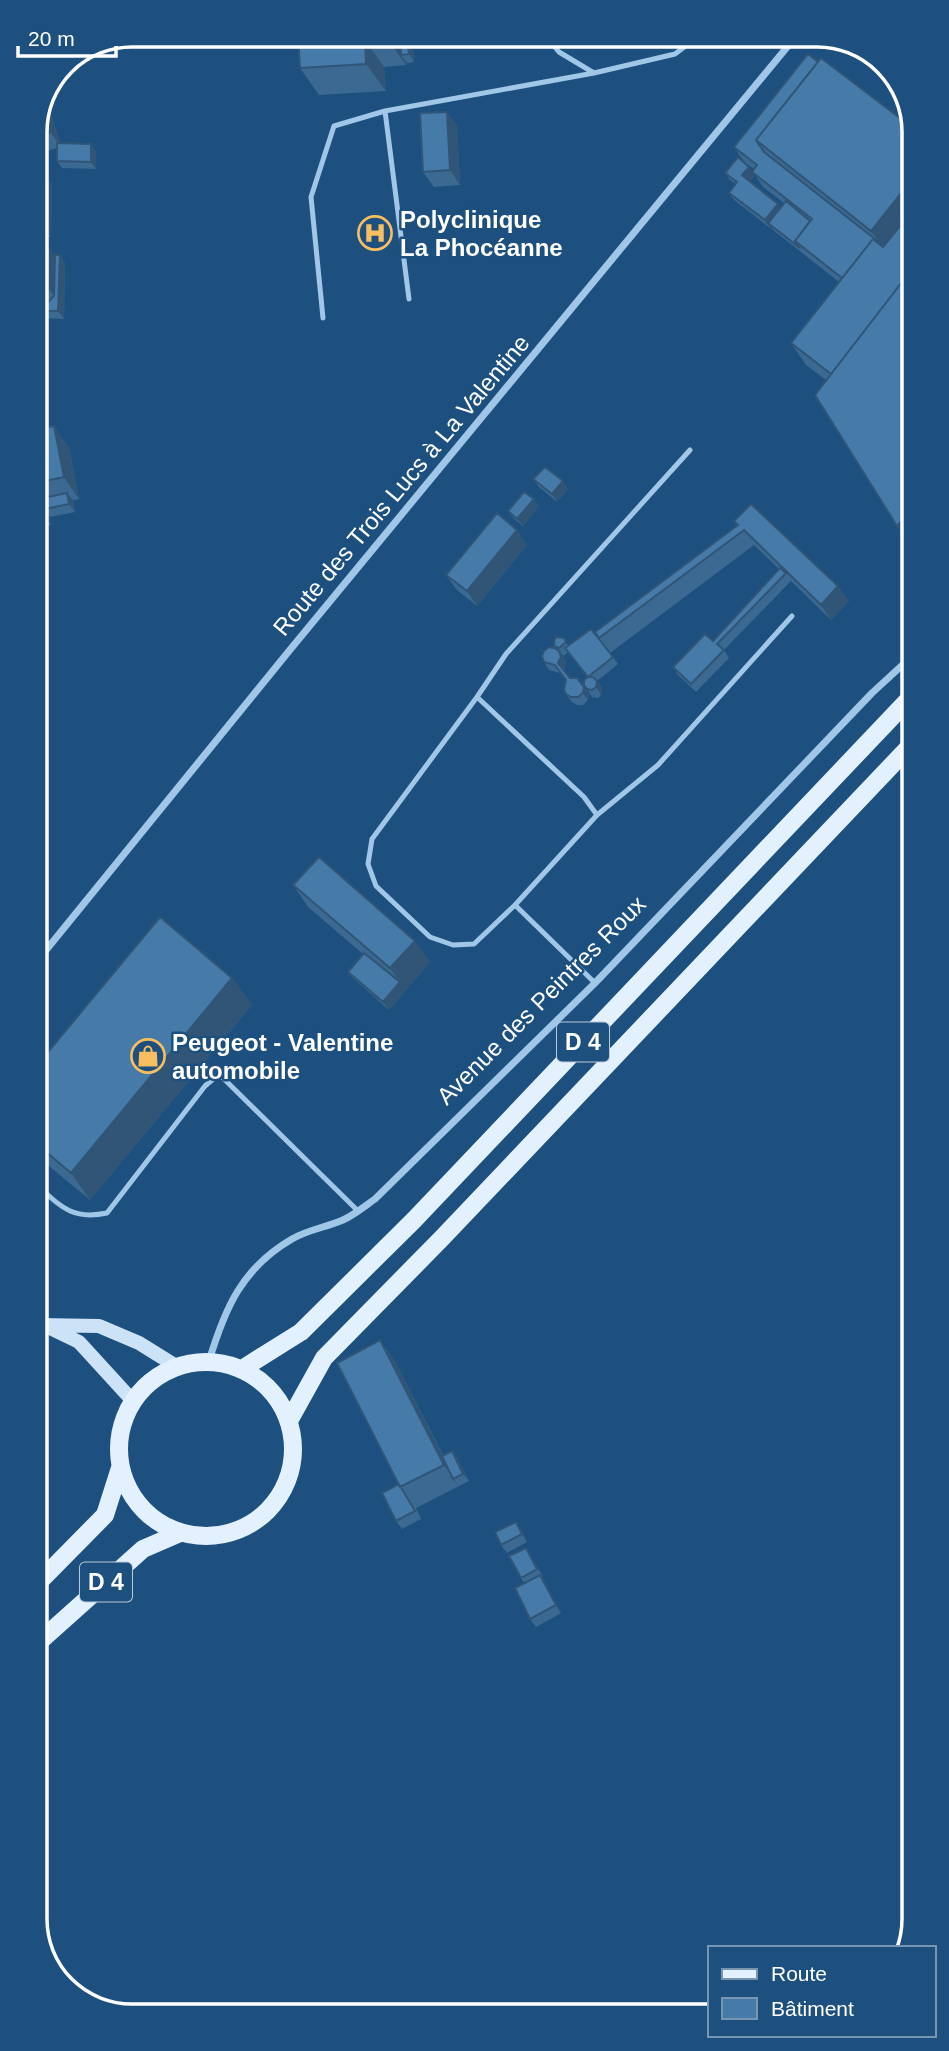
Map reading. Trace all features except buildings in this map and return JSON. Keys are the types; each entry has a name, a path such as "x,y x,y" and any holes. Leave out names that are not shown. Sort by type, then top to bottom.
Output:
{"main road":[{"name":"D 4","path":"242,1369 301,1332 405,1229 902,706"},
{"name":"D 4","path":"289,1422 324,1359 902,754"},
{"path":"209,1361 242,1369 271,1390 289,1422 293,1445 290,1469 282,1491 268,1510 250,1524 227,1533 204,1536 180,1533 153,1518 132,1496 120,1468 119,1433 132,1400 151,1380 176,1366 209,1361"},
{"name":"D 4","path":"47,1574 106,1516 120,1468"},
{"name":"D 4","path":"47,1635 143,1549 180,1533"}],"street":[{"name":"Route des Trois Lucs à La Valentine","path":"47,948 787,47"},
{"name":"Avenue des Peintres Roux","path":"209,1361 219,1329 237,1289 264,1259 294,1237 345,1219 375,1199 595,982 872,693 902,665"},
{"path":"47,1325 99,1326 139,1343 176,1366"},
{"path":"47,1328 79,1342 132,1400"}],"lane":[{"path":"555,47 594,73"},
{"path":"323,318 311,197 334,126 385,111 594,73 675,54 684,47"},
{"path":"385,111 409,299"},
{"path":"691,450 506,654 372,839 368,864 376,886 430,937 453,945 474,944 515,905 597,815 658,765 792,616"},
{"path":"477,697 578,790 597,815"},
{"path":"515,905 595,982"},
{"path":"47,1194 60,1206 87,1217 107,1213 205,1086 219,1074 358,1211"}],"place":[{"name":"Polyclinique La Phocéanne","path":"375,233"},
{"name":"Peugeot - Valentine automobile","path":"148,1056"}]}
